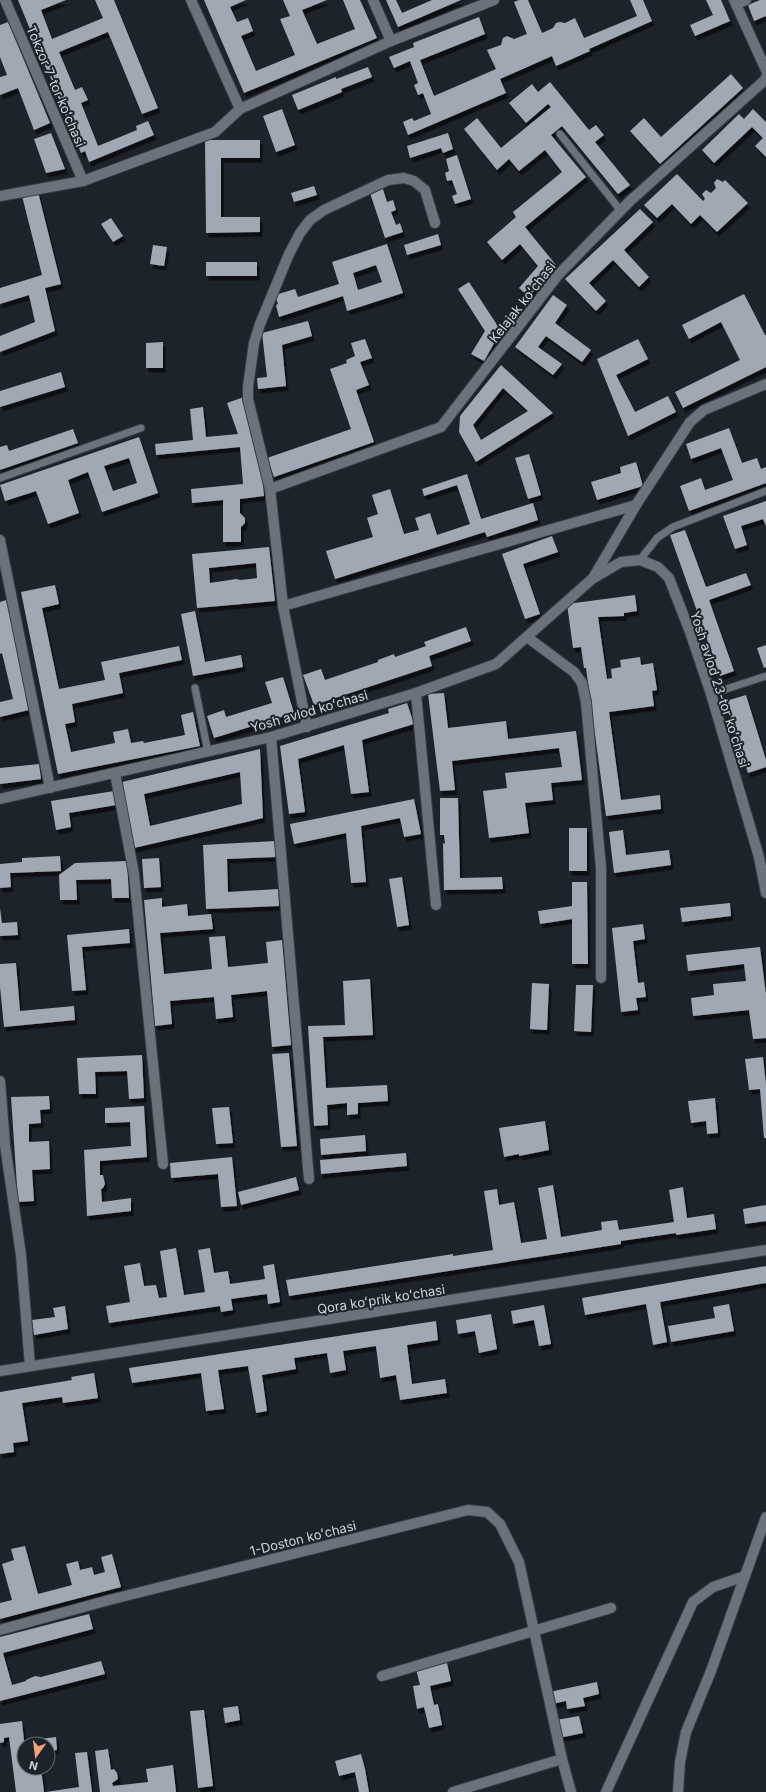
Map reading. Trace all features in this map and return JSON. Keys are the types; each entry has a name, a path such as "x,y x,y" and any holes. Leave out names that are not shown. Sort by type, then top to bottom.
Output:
{"street":[{"name":"Tokzor 7-tor koʻchasi","path":"5,0 83,182"},
{"path":"191,0 240,109"},
{"path":"373,0 391,40"},
{"path":"0,196 83,182 215,132 240,109 391,40 494,0"},
{"path":"739,1 766,70"},
{"name":"Kelajak koʻchasi","path":"270,489 441,427 558,275 630,201 765,80 766,77"},
{"path":"307,727 282,606 270,489 248,399 250,368 254,343 260,324 289,254 300,233 310,220 324,210 388,180 404,178 414,181 425,190 435,223"},
{"path":"592,579 636,505 690,422 704,410 766,384"},
{"path":"282,606 636,505"},
{"path":"0,540 50,788"},
{"name":"Yosh avlod 23-tor koʻchasi","path":"592,579 621,562 640,560 658,567 669,578 690,632 711,694 762,855 766,893"},
{"name":"Yosh avlod koʻchasi","path":"0,799 115,774 271,737 416,693 496,664 592,579"},
{"path":"527,637 574,672 582,683 586,702 601,868 601,978"},
{"path":"416,693 436,905"},
{"path":"271,737 309,1179"},
{"path":"115,774 134,874 163,1164"},
{"path":"0,1081 5,1145 21,1255 30,1366"},
{"name":"Qora koʻprik koʻchasi","path":"0,1371 358,1316 766,1250"},
{"name":"1-Doston koʻchasi","path":"0,1630 109,1600 468,1510 487,1512 500,1524 519,1562 562,1759 571,1792"},
{"path":"678,1792 680,1762 686,1732 711,1671 766,1517"},
{"path":"606,1792 693,1602 713,1587 745,1576"},
{"path":"382,1676 611,1608"},
{"path":"453,1792 562,1759"}],"lane":[{"path":"560,134 621,211"},
{"path":"0,478 141,428"},
{"path":"640,560 657,538 673,527 766,491"},
{"path":"711,694 766,676"},
{"path":"195,688 208,752"}],"building":[{"path":"18,0 66,0 41,10 52,39 103,18 95,0 114,0 158,108 142,114 108,32 59,52 75,90 82,87 88,100 81,103 98,146 137,130 136,126 148,121 154,135 89,162 85,151 81,153"},
{"path":"204,0 246,0 230,7 237,22 248,18 253,31 241,36 256,71 295,55 280,19 290,16 283,0 327,0 302,10 317,44 355,29 343,0 360,0 377,38 244,93"},
{"path":"386,0 396,0 402,13 432,0 461,0 398,27"},
{"path":"519,0 528,0 542,33 553,28 556,23 565,23 575,18 584,38 637,16 630,0 643,0 652,21 589,49 590,51 556,66 552,56 500,79 506,93 408,135 403,122 412,118 414,121 431,114 423,93 418,95 414,85 418,83 410,61 394,68 389,57 414,47 413,43 479,17 485,34 420,60 434,96 496,69 487,50 501,45 503,38 507,36 514,39 527,34 514,2"},
{"path":"706,0 721,0 730,21 695,36 690,25 713,15"},
{"path":"760,0 766,0 766,16 754,21 748,5"},
{"path":"8,22 50,123 34,130 18,88 0,95 0,77 7,75 0,57 0,25"},
{"path":"368,67 372,77 341,89 342,92 298,110 292,95 336,77 336,79"},
{"path":"731,74 743,88 660,164 630,131 644,118 661,137"},
{"path":"550,82 589,130 596,125 604,135 595,142 630,185 618,194 562,126 551,135 586,177 525,227 556,265 529,297 519,288 538,266 520,244 502,260 487,242 516,217 513,212 562,172 545,150 519,171 509,159 497,170 464,129 477,118 501,148 551,107 548,104 526,123 509,103 532,84 538,92"},
{"path":"282,109 295,145 276,152 263,116"},
{"path":"753,109 766,122 766,157 755,146 763,138 752,127 714,163 702,150 739,114 744,119"},
{"path":"51,133 65,169 46,173 34,139"},
{"path":"448,133 453,149 443,153 441,148 410,158 407,146"},
{"path":"205,140 260,140 260,158 221,158 221,217 260,217 260,232 206,233"},
{"path":"457,155 471,199 455,204 452,196 457,194 452,180 447,181 445,173 449,171 446,159"},
{"path":"677,174 703,201 705,199 702,194 706,190 711,193 716,188 714,183 717,179 723,182 725,180 748,203 717,232 700,215 691,224 672,204 657,218 644,205"},
{"path":"314,186 317,195 294,202 291,193"},
{"path":"383,189 387,202 393,200 396,210 391,212 396,225 400,223 403,232 385,238 370,193"},
{"path":"38,192 61,284 45,288 55,331 0,352 0,336 35,322 29,295 0,304 0,288 42,275 22,196"},
{"path":"640,209 653,222 624,250 649,277 639,287 613,260 589,283 606,301 596,311 565,279"},
{"path":"111,218 123,236 113,242 101,224"},
{"path":"438,234 441,245 407,255 404,245"},
{"path":"387,244 403,293 347,311 343,296 279,317 276,305 278,304 275,295 295,289 298,297 339,284 332,262","holes":["376,265 382,282 358,290 353,273"]},
{"path":"153,245 167,247 164,266 150,264"},
{"path":"206,262 257,262 257,276 206,276"},
{"path":"469,282 501,331 484,361 471,354 485,331 458,289"},
{"path":"744,294 766,335 766,367 683,408 675,392 740,360 721,322 689,339 682,325"},
{"path":"553,295 567,305 555,323 591,350 582,362 546,336 538,347 562,364 553,375 515,347"},
{"path":"308,321 312,336 282,345 286,386 258,389 257,378 267,377 262,333"},
{"path":"365,339 372,358 360,362 369,385 356,390 374,442 274,477 267,458 351,429 330,369 347,363 346,360 355,356 351,343"},
{"path":"638,339 648,359 616,375 635,412 668,396 676,412 628,436 597,359"},
{"path":"163,342 163,368 146,368 146,343"},
{"path":"501,365 553,413 476,462 459,432 460,416","holes":["503,388 528,411 481,440 473,425"]},
{"path":"61,372 65,387 0,407 0,391"},
{"path":"244,397 259,445 264,496 240,499 240,513 245,518 245,523 241,527 241,542 223,542 223,500 192,503 191,489 243,484 240,447 156,455 155,444 193,440 190,409 203,407 206,437 238,434 227,403"},
{"path":"729,428 742,463 757,458 761,469 766,467 766,483 689,511 680,486 701,478 705,490 733,480 721,448 691,459 686,444"},
{"path":"73,429 78,443 0,470 0,447 7,445 9,451"},
{"path":"139,437 158,493 102,512 88,472 68,480 79,513 48,524 36,491 5,501 0,485","holes":["129,458 137,483 113,491 104,466"]},
{"path":"529,454 541,495 528,499 515,458"},
{"path":"636,462 643,486 597,500 591,482 621,473 620,467"},
{"path":"467,474 481,519 533,503 538,520 487,537 485,532 335,579 326,551 373,537 367,518 378,514 372,495 390,489 404,534 419,530 415,518 430,513 437,535 470,524 457,485 424,496 422,489"},
{"path":"766,501 766,526 763,519 741,526 747,545 735,549 723,516"},
{"path":"685,530 706,587 746,573 751,585 709,600 734,671 720,676 670,535"},
{"path":"552,536 558,552 523,564 540,614 525,619 502,554"},
{"path":"269,547 275,601 197,608 192,554","holes":["256,563 257,578 241,580 236,579 210,583 209,568"]},
{"path":"55,585 59,604 42,608 59,689 105,680 101,662 179,646 182,660 119,673 123,693 72,704 75,722 65,724 71,752 115,743 113,732 128,729 131,743 143,741 144,743 185,735 181,715 193,712 200,746 58,774 21,592"},
{"path":"635,595 637,611 624,613 624,616 598,617 607,679 612,678 611,669 621,667 620,660 640,657 641,665 653,663 657,690 652,691 654,706 609,712 621,800 660,795 661,809 606,816 586,668 584,668 581,647 573,648 567,604"},
{"path":"6,600 33,709 0,717 0,702 13,699 2,653 0,654 0,602"},
{"path":"195,611 205,662 241,655 243,667 193,676 181,614"},
{"path":"466,627 471,641 429,656 432,666 314,705 303,675 321,669 325,680 378,662 378,660 394,654 395,657 426,646 424,642"},
{"path":"766,645 766,667 764,668 757,648"},
{"path":"283,677 294,713 214,738 207,716 224,710 226,717 272,703 265,682"},
{"path":"444,693 448,728 506,721 508,739 576,731 582,780 551,783 553,800 525,803 529,833 489,838 483,791 507,788 505,773 562,767 559,748 452,761 455,790 440,791 428,694"},
{"path":"746,695 766,760 766,767 748,773 726,701"},
{"path":"407,703 414,724 362,740 369,792 351,794 344,745 298,759 305,812 289,814 280,746 389,713 388,709"},
{"path":"260,749 263,818 134,848 122,782","holes":["240,772 242,804 150,826 144,794"]},
{"path":"39,764 41,779 0,784 0,768"},
{"path":"114,791 116,805 69,813 71,827 56,830 51,801"},
{"path":"440,798 458,798 460,878 502,877 503,889 444,890 443,843 445,844 444,835 440,835"},
{"path":"414,799 421,834 404,837 400,818 361,826 366,882 351,883 346,833 294,844 290,824"},
{"path":"569,828 587,828 587,871 569,871"},
{"path":"623,830 626,855 669,850 671,865 614,873 609,832"},
{"path":"275,841 276,857 227,859 228,892 278,889 279,906 206,909 203,845"},
{"path":"60,856 61,871 10,873 11,887 0,888 0,864 22,862 22,858"},
{"path":"159,858 161,887 144,888 142,859"},
{"path":"127,861 129,898 112,898 111,879 76,880 77,900 60,900 59,875 75,863"},
{"path":"402,877 409,925 397,927 389,879"},
{"path":"572,882 587,882 588,964 572,964 572,919 540,924 538,911 572,906"},
{"path":"162,898 162,907 187,904 188,916 211,914 213,929 160,933 164,974 212,969 209,937 225,936 228,967 268,963 266,942 282,940 291,1045 272,1047 267,991 231,995 233,1017 216,1019 214,997 170,1001 172,1024 155,1026 144,900"},
{"path":"730,903 731,916 682,922 680,908"},
{"path":"0,908 2,923 17,922 18,935 0,936"},
{"path":"643,924 645,939 633,941 638,983 644,982 646,997 636,998 638,1010 621,1012 612,928"},
{"path":"129,929 130,943 82,947 86,990 72,991 67,935"},
{"path":"760,947 766,995 766,1038 753,1039 749,1010 693,1016 691,998 714,995 713,984 746,981 744,964 688,971 686,955"},
{"path":"16,963 20,1011 74,1006 75,1020 4,1027 0,987 0,964"},
{"path":"370,979 373,1035 323,1037 326,1088 387,1085 388,1101 358,1103 358,1114 347,1115 347,1103 327,1105 328,1125 314,1126 308,1026 345,1025 343,981"},
{"path":"532,983 549,984 547,1030 530,1029"},
{"path":"576,985 593,985 591,1032 574,1031"},
{"path":"289,1053 297,1146 281,1147 272,1054"},
{"path":"142,1055 144,1098 129,1099 127,1071 95,1072 96,1094 79,1094 77,1058"},
{"path":"763,1057 766,1085 766,1138 764,1138 760,1089 749,1090 745,1059"},
{"path":"49,1096 50,1109 40,1110 41,1123 29,1124 29,1142 49,1141 50,1169 32,1170 34,1201 18,1202 11,1097"},
{"path":"715,1098 718,1133 707,1134 706,1121 691,1123 688,1101"},
{"path":"144,1106 147,1157 100,1161 100,1175 103,1175 105,1184 101,1189 102,1202 131,1198 131,1211 87,1216 84,1150 131,1146 130,1122 105,1123 105,1108"},
{"path":"229,1107 233,1143 216,1144 212,1108"},
{"path":"545,1121 549,1150 519,1156 519,1154 504,1157 499,1128"},
{"path":"365,1135 366,1151 321,1155 320,1139"},
{"path":"406,1153 407,1166 321,1174 320,1160"},
{"path":"232,1157 237,1206 221,1207 218,1174 171,1178 170,1163"},
{"path":"296,1177 299,1190 241,1205 238,1192"},
{"path":"553,1185 561,1237 602,1230 601,1222 617,1220 619,1230 674,1222 669,1190 683,1187 687,1218 714,1214 716,1229 621,1241 621,1244 289,1296 286,1280 453,1254 453,1256 493,1250 484,1191 497,1189 499,1205 514,1202 521,1243 547,1239 538,1188"},
{"path":"766,1205 766,1221 745,1224 743,1209"},
{"path":"176,1248 184,1295 205,1292 198,1250 210,1248 214,1273 228,1271 230,1284 265,1279 263,1266 274,1264 280,1302 268,1304 267,1294 231,1299 233,1310 221,1312 220,1306 109,1323 106,1306 130,1302 124,1266 140,1263 144,1286 156,1285 159,1298 167,1297 160,1251"},
{"path":"766,1266 766,1283 660,1302 667,1342 653,1345 646,1304 585,1315 582,1298"},
{"path":"729,1304 734,1331 671,1342 668,1326 715,1318 713,1307"},
{"path":"544,1305 551,1344 539,1346 534,1320 513,1324 511,1311"},
{"path":"65,1306 68,1329 34,1335 32,1320 55,1317 53,1308"},
{"path":"491,1314 497,1349 479,1353 475,1331 458,1334 456,1320"},
{"path":"436,1321 438,1340 407,1345 412,1384 445,1379 447,1393 400,1400 396,1375 380,1378 376,1346 343,1351 346,1370 330,1373 327,1353 294,1358 296,1369 262,1375 267,1411 256,1413 248,1366 218,1370 224,1409 206,1411 201,1373 132,1383 129,1368"},
{"path":"94,1373 98,1398 63,1403 62,1397 22,1403 28,1441 13,1443 14,1452 0,1454 0,1392 72,1380 71,1377"},
{"path":"25,1546 38,1594 72,1585 66,1564 78,1561 80,1570 92,1567 94,1575 105,1572 101,1557 112,1554 121,1587 0,1619 0,1603 12,1600 2,1564 14,1560 11,1549"},
{"path":"89,1614 93,1629 3,1653 12,1685 26,1681 35,1676 41,1677 101,1661 105,1674 0,1701 0,1637"},
{"path":"447,1663 451,1681 430,1686 434,1705 438,1704 442,1725 429,1728 424,1707 417,1709 413,1686 420,1685 416,1669"},
{"path":"597,1682 599,1694 583,1698 585,1706 567,1709 566,1701 552,1704 549,1692"},
{"path":"238,1706 240,1720 225,1723 223,1708"},
{"path":"204,1710 213,1786 198,1788 190,1711"},
{"path":"579,1716 583,1733 559,1738 556,1720"},
{"path":"22,1721 24,1736 16,1736 16,1776 42,1776 44,1792 16,1792 9,1737 4,1738 4,1742 0,1743 0,1724"},
{"path":"108,1749 111,1770 114,1769 117,1773 118,1779 112,1783 113,1786 148,1782 146,1769 173,1765 176,1792 100,1792 95,1751"},
{"path":"87,1752 92,1792 46,1792 79,1787 75,1753"},
{"path":"361,1754 369,1792 359,1792 355,1772 339,1776 335,1761"}]}
